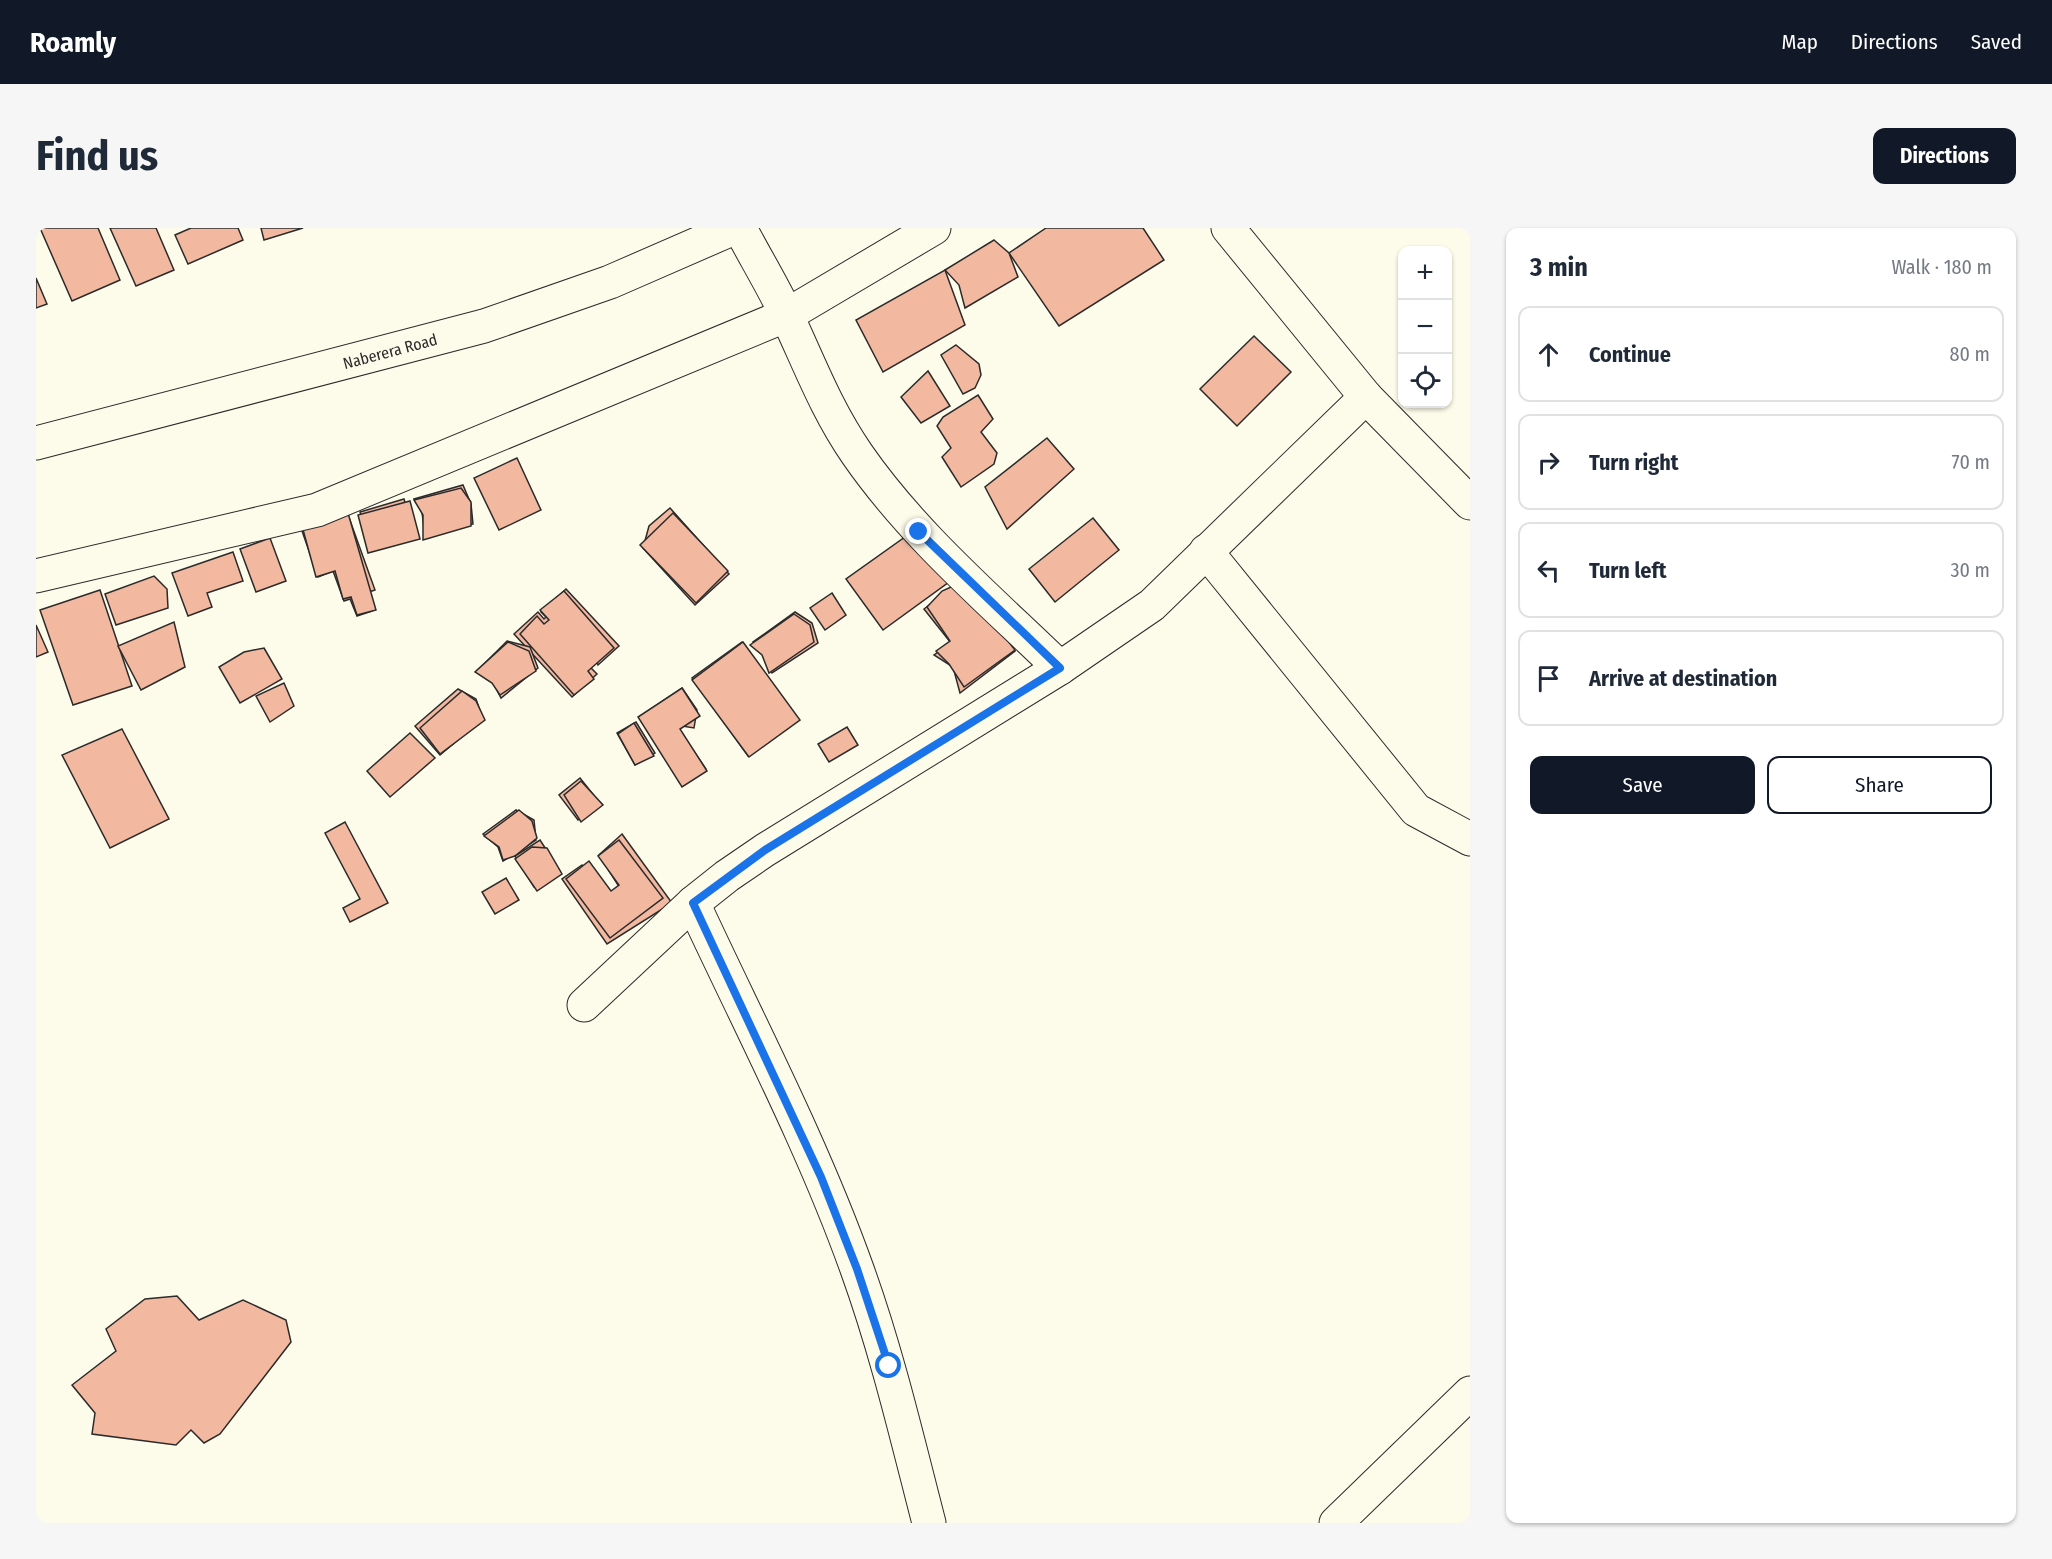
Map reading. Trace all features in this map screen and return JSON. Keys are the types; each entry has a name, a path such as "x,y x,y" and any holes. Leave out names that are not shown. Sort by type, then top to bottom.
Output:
{"street":[{"name":"Naberera Road","path":"36,443 484,326 610,282 734,228"},
{"path":"740,228 787,315 827,406 856,453 919,532 1060,668"},
{"path":"36,576 317,510 787,315 934,228"},
{"path":"1228,228 1366,397 1470,503"},
{"path":"584,1005 693,903 765,850 1060,668 1152,604 1366,397"},
{"path":"1206,551 1416,810 1470,839"},
{"path":"693,903 821,1177 857,1269 889,1366 929,1523"},
{"path":"1336,1523 1470,1393"}],"building":[{"path":"40,228 98,228 120,280 72,301"},
{"path":"110,228 156,228 174,270 136,286"},
{"path":"191,228 238,228 243,240 188,264 175,235"},
{"path":"261,228 303,228 264,240"},
{"path":"1046,228 1143,228 1164,260 1059,326 1009,253"},
{"path":"994,240 1009,253 1018,277 965,308 959,285 945,270"},
{"path":"945,270 965,325 883,372 856,320"},
{"path":"36,278 47,304 36,308"},
{"path":"1254,336 1291,372 1237,426 1200,389"},
{"path":"956,345 979,364 981,375 975,388 963,394 941,355"},
{"path":"928,371 950,406 921,423 901,397"},
{"path":"978,395 993,419 981,432 997,453 994,464 961,487 942,457 951,448 937,426 943,417"},
{"path":"1047,438 1074,469 1007,529 985,487"},
{"path":"517,458 541,510 499,530 474,478"},
{"path":"463,485 471,504 473,524 425,538 422,512 414,499"},
{"path":"461,488 471,502 471,526 423,540 423,515 414,500"},
{"path":"404,499 415,538 372,550 360,512"},
{"path":"410,501 420,539 368,553 358,515"},
{"path":"670,508 729,574 695,605 643,548 649,526"},
{"path":"347,512 375,590 366,593 372,611 357,616 350,599 344,601 333,571 318,577 301,528"},
{"path":"348,513 376,610 357,615 351,597 343,599 335,571 316,577 302,526"},
{"path":"673,513 728,571 696,603 640,545"},
{"path":"1093,518 1119,550 1055,602 1029,569"},
{"path":"912,532 949,582 883,630 846,579"},
{"path":"270,538 286,581 256,592 240,549"},
{"path":"233,552 243,581 207,593 212,607 188,616 172,573"},
{"path":"154,576 167,589 168,608 116,625 105,594"},
{"path":"961,580 1015,651 960,693 953,667 934,655 951,643 924,609"},
{"path":"962,582 1015,650 964,687 949,664 936,651 950,641 927,607 942,591"},
{"path":"566,589 619,646 598,665 597,662 591,668 597,674 572,697 514,634 538,612 544,619 546,617 541,612"},
{"path":"100,590 132,686 73,705 40,610"},
{"path":"564,591 614,648 588,671 594,679 574,695 520,634 537,616 544,624 549,620 540,610"},
{"path":"832,593 846,615 825,630 810,608"},
{"path":"795,612 812,623 818,643 772,673 764,656 753,642"},
{"path":"794,614 810,625 814,642 769,673 762,655 750,645"},
{"path":"174,622 185,667 141,690 118,646"},
{"path":"36,625 48,652 36,657"},
{"path":"507,641 530,647 538,668 501,698 491,679 476,672"},
{"path":"508,642 529,651 536,671 500,695 492,683 475,672"},
{"path":"742,642 797,721 748,756 692,678"},
{"path":"743,642 800,720 749,757 692,680"},
{"path":"264,648 282,679 240,703 219,667 244,652"},
{"path":"284,683 294,706 270,722 256,696"},
{"path":"682,688 697,710 694,728 676,725 706,769 683,784 639,717"},
{"path":"682,688 700,716 680,729 707,771 682,787 638,717"},
{"path":"458,689 476,699 483,719 440,755 415,726"},
{"path":"462,691 476,701 485,720 440,754 420,728"},
{"path":"636,722 655,753 635,765 617,733"},
{"path":"634,723 654,756 635,765 618,734"},
{"path":"847,727 858,745 829,762 818,744"},
{"path":"122,729 169,819 110,848 62,755"},
{"path":"410,733 435,758 390,797 367,771"},
{"path":"580,778 600,803 578,820 559,795"},
{"path":"581,781 603,805 581,822 564,795"},
{"path":"516,810 534,820 536,840 503,861 498,847 483,834"},
{"path":"519,810 532,821 537,838 515,856 503,860 499,847 484,836"},
{"path":"345,822 388,903 350,922 343,908 360,899 325,833"},
{"path":"622,834 672,903 607,944 562,879 582,865 610,907 638,890 618,885 599,855"},
{"path":"540,840 560,871 534,887 515,856"},
{"path":"619,840 663,898 610,938 566,879 589,861 611,891 619,885 598,856"},
{"path":"532,847 547,848 562,874 537,891 515,859"},
{"path":"506,878 519,900 495,914 482,892"},
{"path":"177,1296 199,1320 243,1300 286,1320 291,1342 220,1434 204,1443 191,1430 176,1445 92,1434 95,1413 72,1385 116,1351 106,1329 145,1299"}],"route":[{"path":"889,1366 857,1269 821,1177 693,903 765,850 1060,668 919,532"}]}
